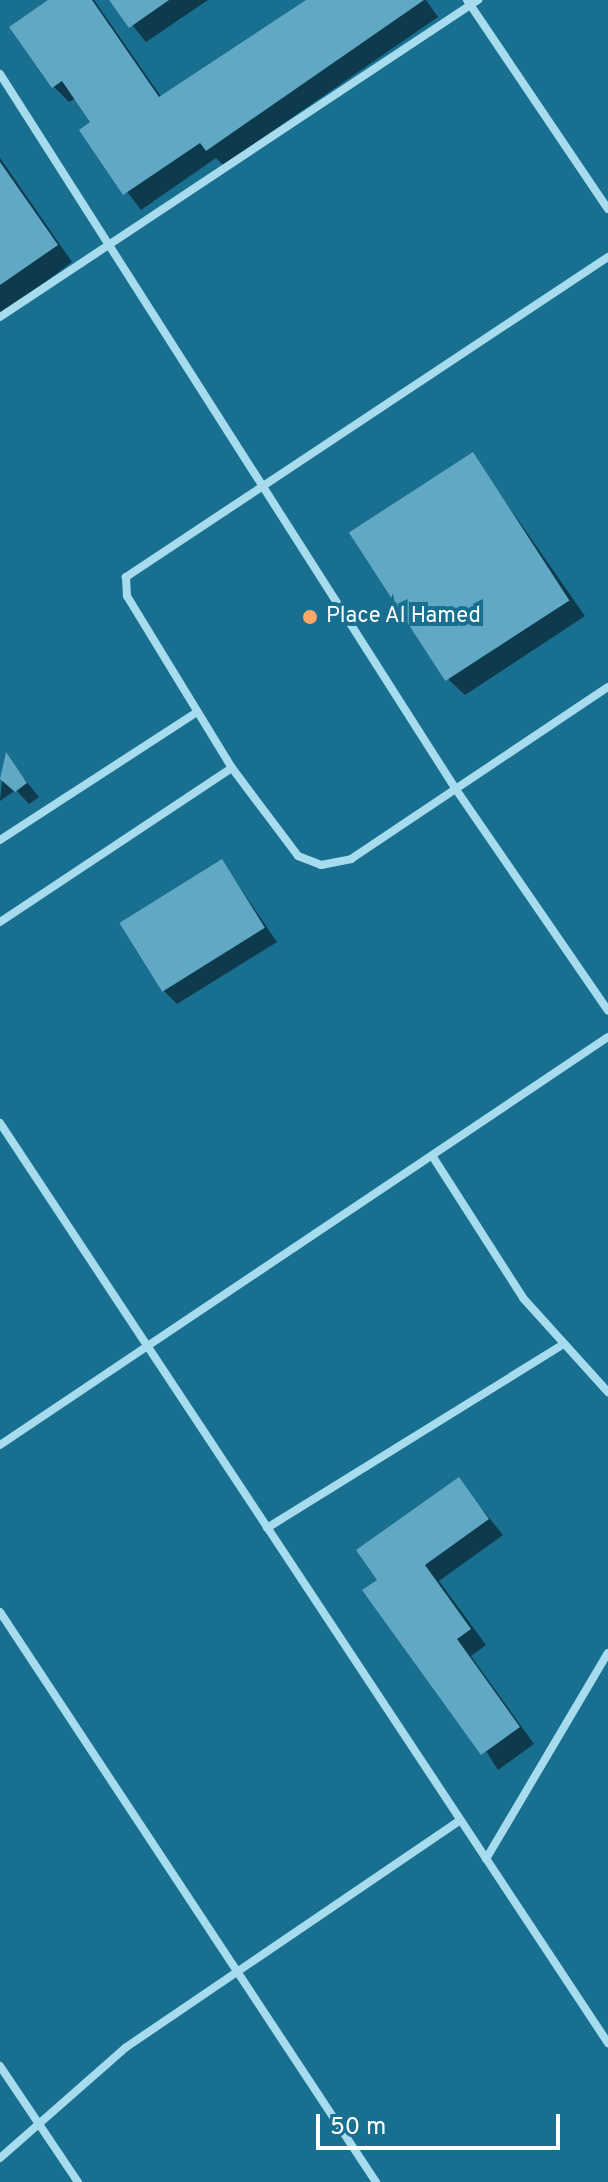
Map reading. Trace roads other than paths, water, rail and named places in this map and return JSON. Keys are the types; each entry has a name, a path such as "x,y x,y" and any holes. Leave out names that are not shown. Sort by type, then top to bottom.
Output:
{"street":[{"path":"0,317 472,2 608,209"},
{"path":"0,74 104,246 455,788 608,1011"},
{"path":"608,257 126,577 127,596 232,768 298,856 321,865 351,859 608,687"},
{"path":"0,840 197,712"},
{"path":"0,922 232,768"},
{"path":"0,1445 608,1037"},
{"path":"0,1123 608,2043"},
{"path":"433,1157 497,1262 561,1346 608,1392"},
{"path":"267,1528 561,1346"},
{"path":"0,1612 237,1977 376,2182"},
{"path":"486,1859 608,1653"},
{"path":"0,2158 125,2048 237,1977 460,1820"},
{"path":"0,2066 78,2182"}],"place":[{"name":"Place Al Hamed","path":"310,617"}]}
